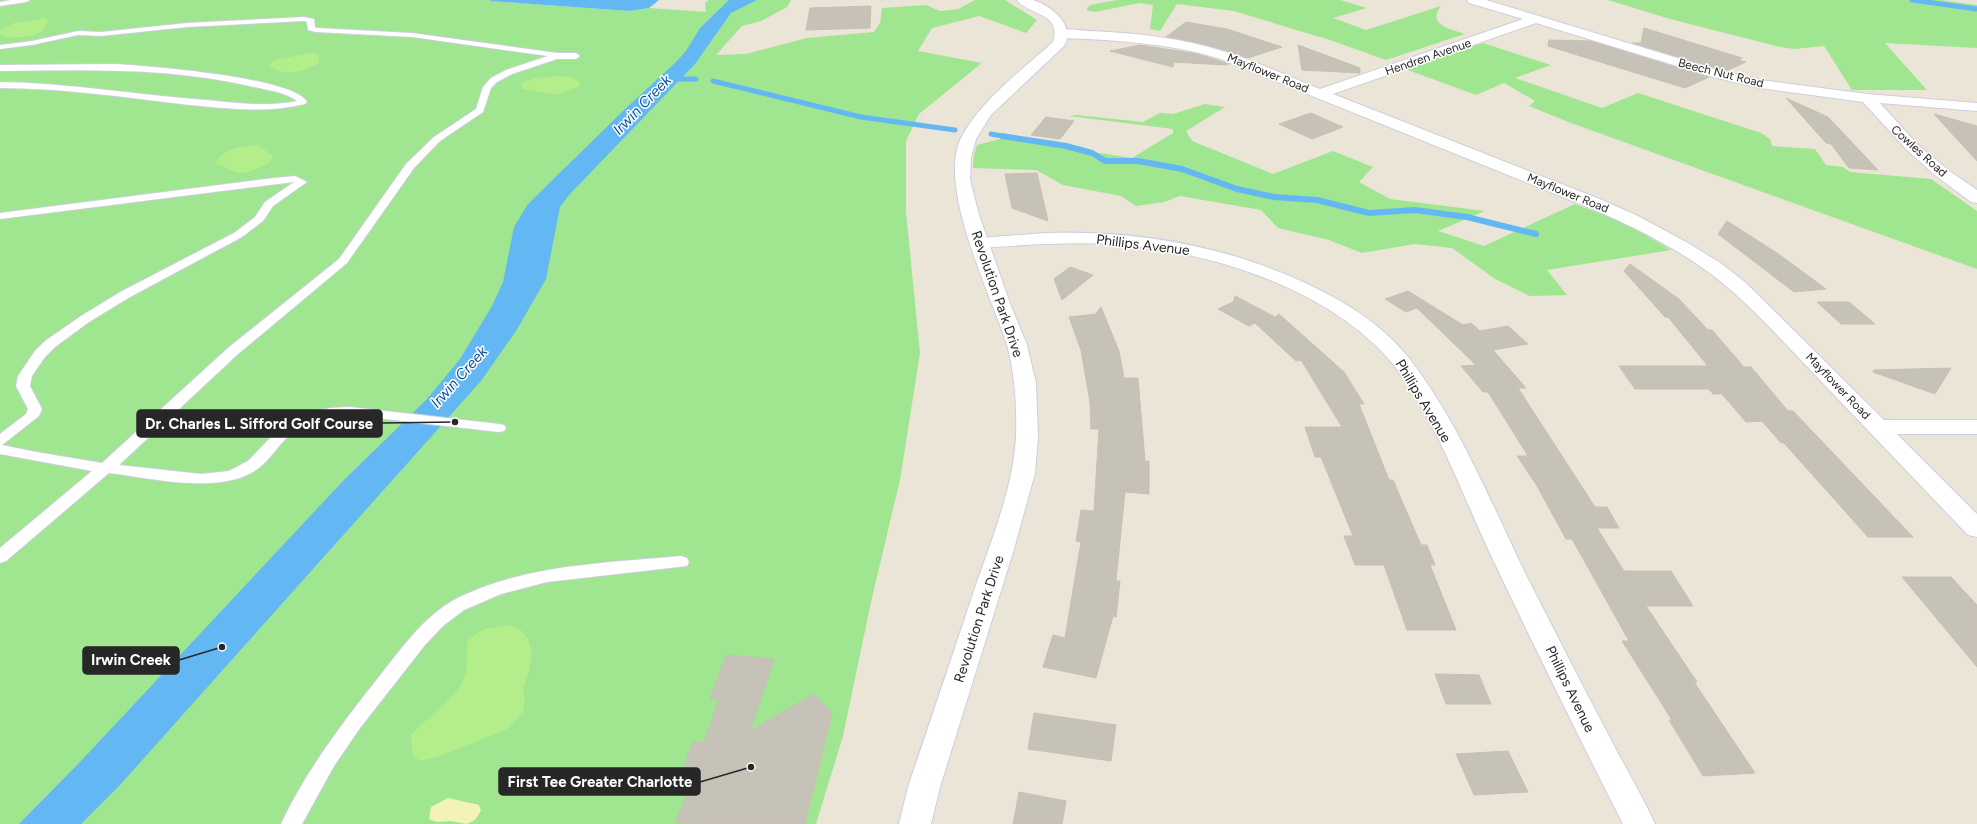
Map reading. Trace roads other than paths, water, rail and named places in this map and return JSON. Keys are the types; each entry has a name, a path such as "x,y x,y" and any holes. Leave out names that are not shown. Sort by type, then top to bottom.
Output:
{"street":[{"path":"1023,0 1055,19 1061,27 1062,34"},
{"name":"Beech Nut Road","path":"1473,0 1728,77 1797,90 1867,98 1977,107"},
{"name":"Hendren Avenue","path":"1319,94 1536,20"},
{"name":"Mayflower Road","path":"1062,34 1144,38 1191,45 1224,55 1611,210 1650,228 1712,266 1738,286 1977,529"},
{"name":"Revolution Park Drive","path":"915,824 924,787 1001,549 1023,473 1027,437 1025,383 1016,345 970,215 962,180 963,158 968,139 985,112 1059,43 1062,34"},
{"name":"Cowles Road","path":"1867,98 1912,148 1942,173 1977,198"},
{"name":"Phillips Avenue","path":"980,243 1036,239 1112,239 1144,242 1200,252 1239,263 1311,292 1342,310 1370,330 1405,365 1438,420 1581,714 1639,824"},
{"path":"1878,427 1977,427"}],"lane":[{"path":"0,4 26,0"},
{"path":"0,47 25,45 78,33 101,34 187,25 304,19 311,21 312,28 316,30 412,35 516,48 556,56"},
{"path":"0,557 25,534 107,468 223,359 343,260 410,166 437,139 480,110 487,87 494,80 509,72 556,56 576,56"},
{"path":"0,68 116,67 176,72 237,80 285,91 300,98 302,102 286,105 236,105 79,89 0,85"},
{"path":"0,216 290,179 298,179 302,182 268,204 259,219 238,235 126,294 85,319 50,344 40,354 25,376 23,386 35,409 32,416 0,441"},
{"path":"0,449 36,457 107,468 201,479 227,477 254,465 284,433 307,418 337,411 350,411 391,417 498,428"},
{"path":"291,824 326,763 358,716 427,630 450,610 470,599 493,590 537,579 565,574 682,562"}],"water":[{"path":"659,0 649,8 629,11 489,1"},
{"path":"729,0 757,0 731,13 695,64 569,195 560,207 546,279 516,331 481,381 120,785 81,824 19,824 80,762 343,481 427,399 460,359 492,306 503,282 514,227 528,204 623,111 676,62 686,51 700,28"}],"waterway":[{"path":"1912,0 1977,9"},
{"path":"671,79 696,79"},
{"path":"713,81 861,117 955,130"},
{"path":"991,134 1005,136"},
{"path":"1005,136 1066,146 1092,153 1105,161 1138,161 1182,169 1237,189 1274,197 1317,200 1369,213 1415,210 1467,217 1536,234"}],"place":[{"name":"Dr. Charles L. Sifford Golf Course","path":"455,422"},
{"name":"Irwin Creek","path":"222,647"},
{"name":"First Tee Greater Charlotte","path":"751,767"}]}
